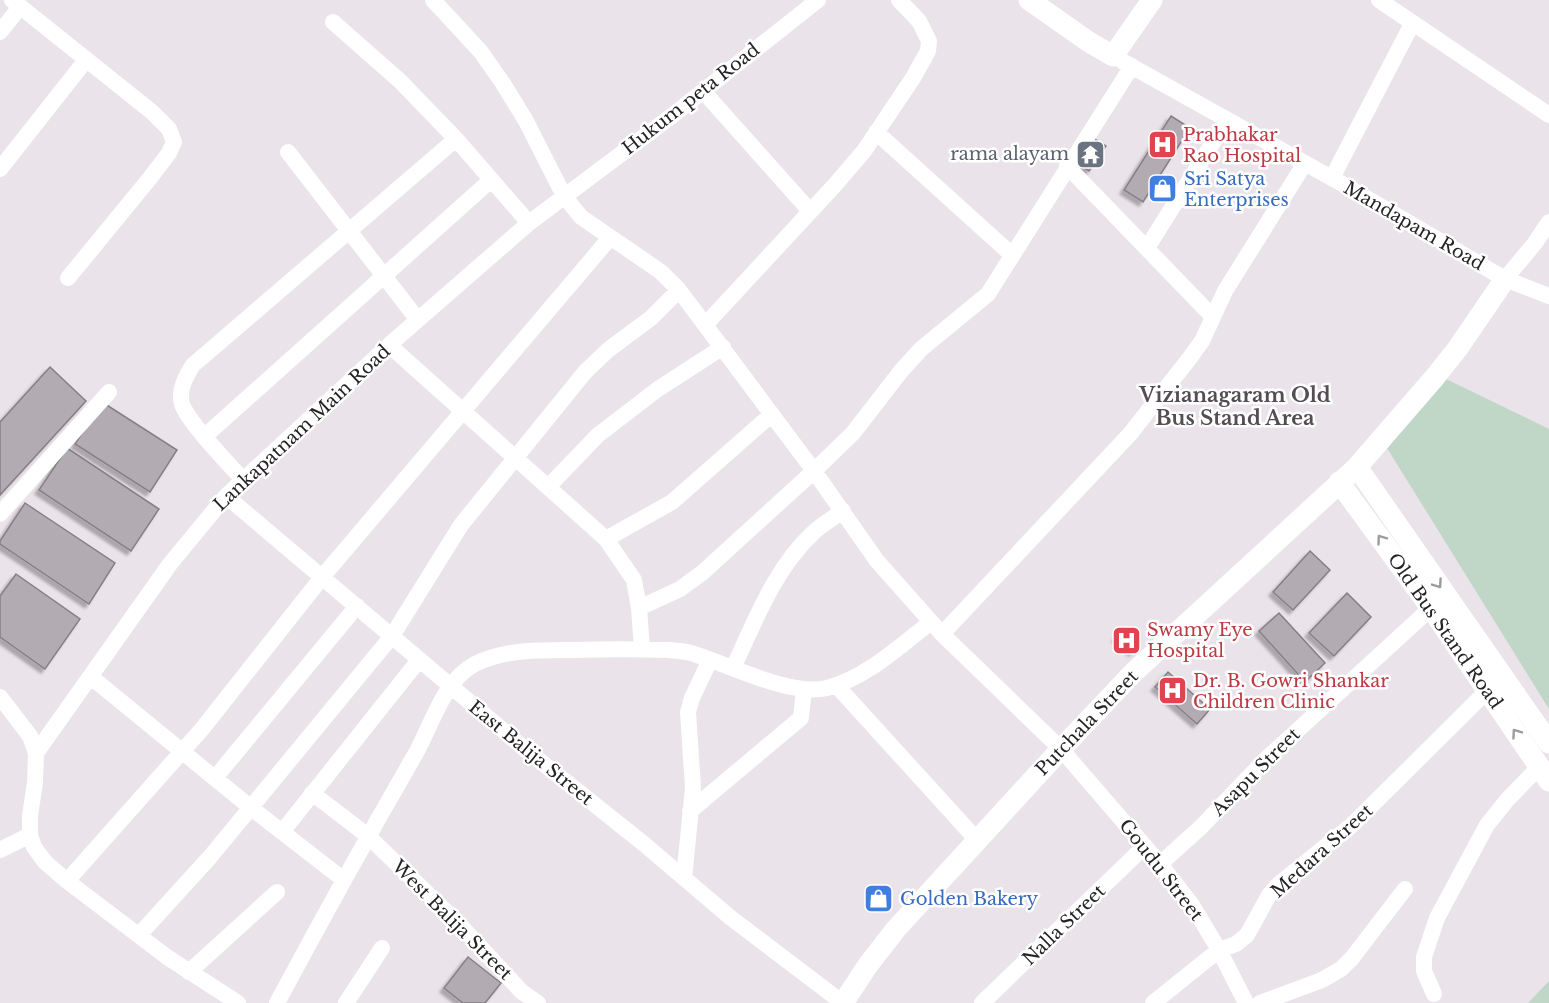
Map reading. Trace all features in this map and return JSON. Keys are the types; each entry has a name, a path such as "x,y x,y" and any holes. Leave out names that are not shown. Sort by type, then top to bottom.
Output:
{"main road":[{"path":"1029,0 1113,56 1152,0"},
{"name":"Mandapam Road","path":"1357,467 1458,348 1505,279"},
{"name":"Putchala Street","path":"843,1003 868,965 896,929 1134,672 1357,467"},
{"name":"Old Bus Stand Road","path":"1357,467 1549,743"},
{"name":"Old Bus Stand Road","path":"1339,482 1431,608 1544,774"}],"street":[{"name":"Goudu Street","path":"432,0 481,52 502,82 526,122 564,196 581,218 661,272 679,290 814,471 877,561 937,628 1061,749 1160,864 1192,905 1219,950 1246,1003"},
{"name":"Hukum peta Road","path":"564,196 704,91 818,0"},
{"path":"706,324 864,151 913,78 928,51 929,41 919,21 898,0"},
{"path":"1379,0 1549,115"},
{"path":"0,32 16,3 152,112 169,129 174,142 169,153 150,178 68,278"},
{"path":"333,22 400,81 456,139 529,223"},
{"path":"1332,178 1413,24"},
{"name":"Mandapam Road","path":"1113,56 1332,178 1505,279"},
{"path":"0,169 86,60"},
{"path":"639,608 680,589 702,573 853,433 921,349 988,294 1132,66"},
{"path":"704,91 810,212"},
{"path":"1147,249 1227,120"},
{"path":"876,132 1012,255"},
{"path":"243,480 188,416 182,404 181,390 193,365 456,139"},
{"path":"288,152 418,320"},
{"path":"277,1003 368,836 428,733 450,687 463,673 476,664 508,653 535,650 669,650 690,653 771,681 804,689 816,689 836,685 937,628 1130,434 1196,350 1225,291 1305,163"},
{"path":"1067,166 1212,316"},
{"path":"206,436 491,180"},
{"name":"Lankapatnam Main Road","path":"36,753 170,564 226,496 389,345 529,223 564,196"},
{"path":"1549,222 1505,279 1549,296"},
{"path":"67,881 183,751 323,576 609,238"},
{"path":"139,935 210,857 392,636 456,533 515,457 595,361 622,339 639,329 679,290"},
{"path":"389,345 606,539 634,580 642,649"},
{"path":"549,487 598,435 658,389 723,347"},
{"path":"0,514 110,392"},
{"path":"606,539 672,502 772,414"},
{"name":"East Balija Street","path":"226,496 323,576 450,687 731,918 843,1003"},
{"path":"733,668 784,567 814,532 843,512"},
{"path":"215,777 357,606"},
{"name":"Asapu Street","path":"1160,864 1201,827 1264,761 1431,608"},
{"path":"282,832 419,660"},
{"path":"684,878 693,788 688,712 710,660"},
{"path":"91,676 250,807 344,880"},
{"path":"836,685 977,840"},
{"path":"690,812 801,718 804,689"},
{"name":"Medara Street","path":"1154,1003 1219,950 1236,944 1247,935 1269,895 1279,884 1352,825 1487,691"},
{"path":"0,697 30,736 36,753 30,835 34,847 45,862 189,972 238,1003"},
{"path":"1434,994 1424,971 1424,957 1437,918 1487,825 1507,800 1544,774"},
{"name":"West Balija Street","path":"312,793 368,836 458,923 517,998 538,1003"},
{"path":"0,850 30,835"},
{"name":"Nalla Street","path":"982,1003 1145,846"},
{"path":"1260,1003 1322,980 1341,969 1405,890"},
{"path":"189,972 277,892"},
{"path":"346,1003 382,948"}],"green space":[{"path":"1446,379 1549,429 1549,709 1387,448"},
{"path":"1549,981 1549,1003 1528,1003"}],"building":[{"path":"1171,116 1190,128 1143,202 1124,190"},
{"name":"rama alayam","path":"1091,137 1106,146 1089,171 1075,162"},
{"path":"50,367 86,401 0,495 0,422"},
{"path":"102,402 177,450 150,492 75,444"},
{"path":"67,448 159,509 131,551 39,490"},
{"path":"25,503 115,563 89,604 0,544"},
{"path":"1310,551 1330,570 1293,610 1273,592"},
{"path":"16,574 80,619 45,669 0,637 0,596"},
{"path":"1347,593 1371,617 1334,656 1309,633"},
{"path":"1279,613 1325,663 1305,682 1259,631"},
{"path":"1123,630 1139,644 1133,652 1116,638"},
{"path":"1168,672 1210,709 1197,724 1155,687"},
{"path":"468,957 501,983 485,1003 463,1003 444,988"}],"place":[{"name":"Prabhakar Rao Hospital","path":"1162,145"},
{"name":"rama alayam","path":"1090,154"},
{"name":"Sri Satya Enterprises","path":"1163,189"},
{"name":"Swamy Eye Hospital","path":"1126,640"},
{"name":"Dr. B. Gowri Shankar Children Clinic","path":"1172,691"},
{"name":"Golden Bakery","path":"879,899"}],"district":[{"name":"Vizianagaram Old Bus Stand Area","path":"1235,406"}]}
